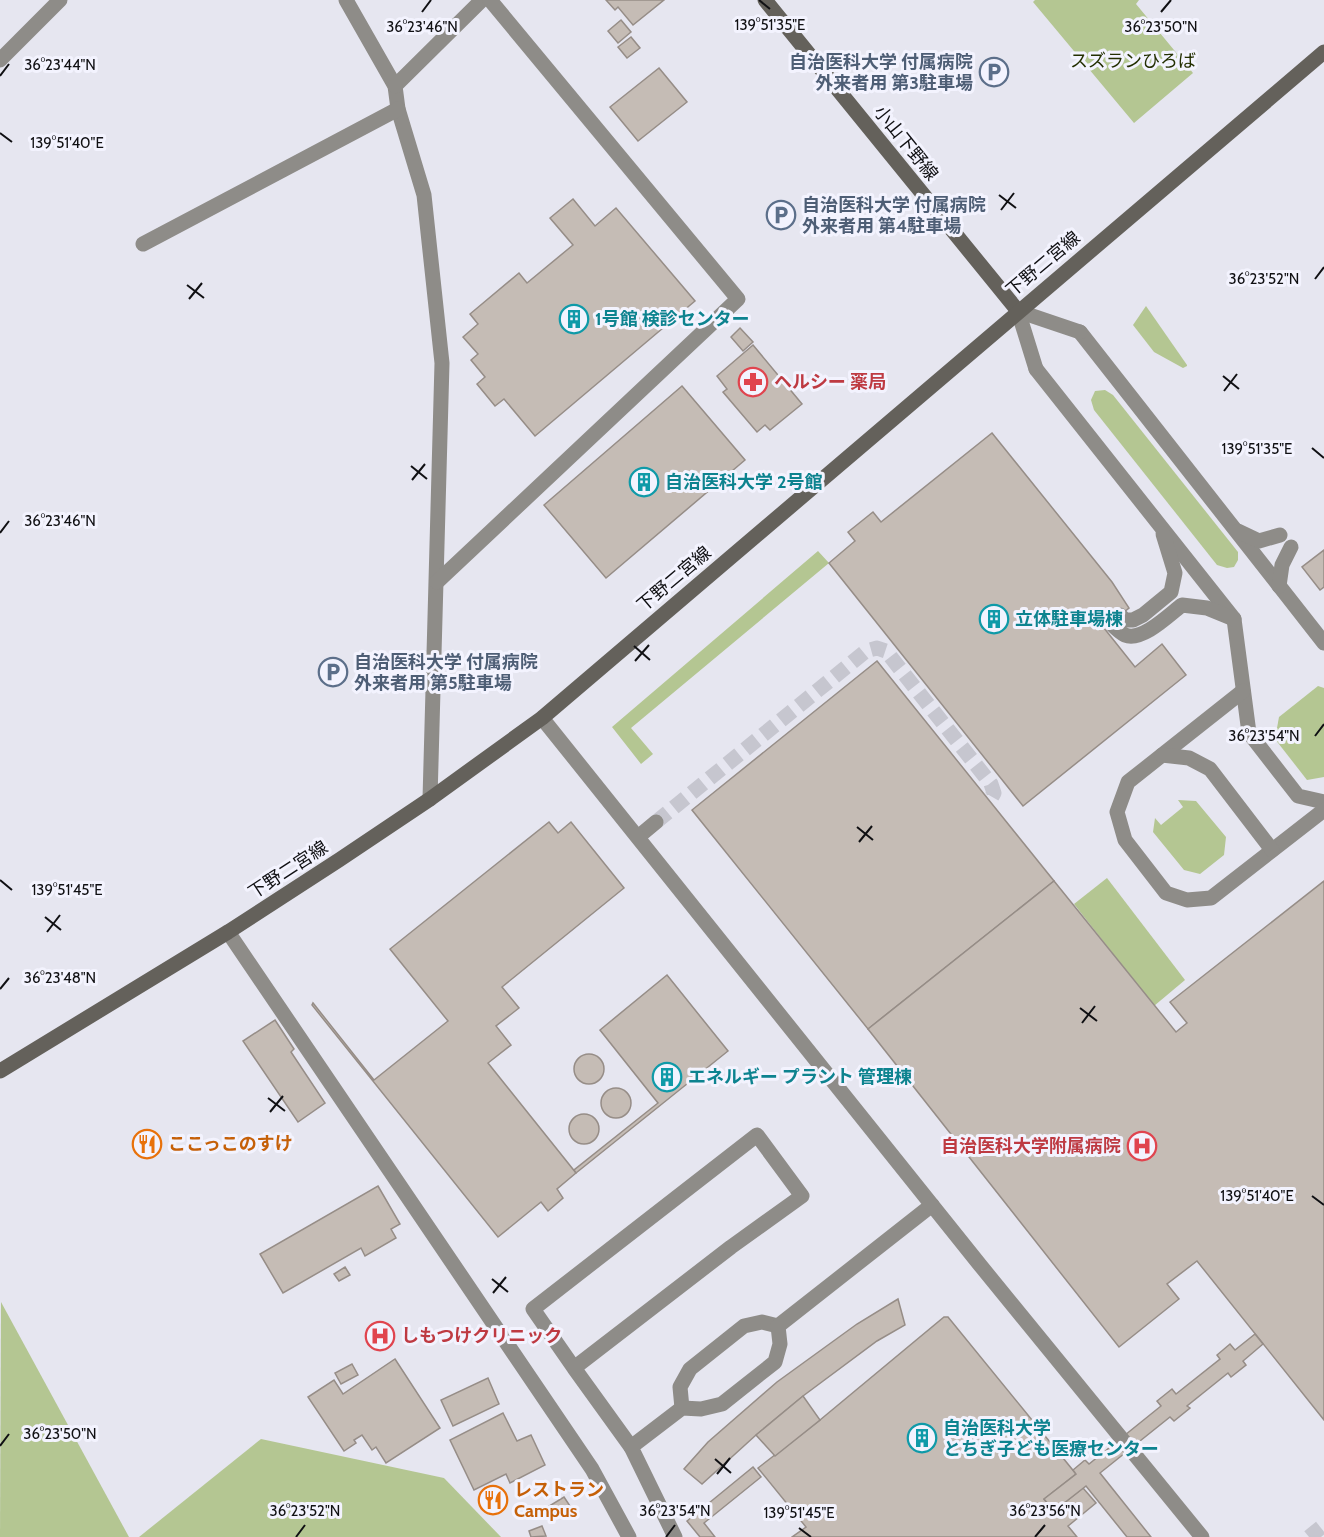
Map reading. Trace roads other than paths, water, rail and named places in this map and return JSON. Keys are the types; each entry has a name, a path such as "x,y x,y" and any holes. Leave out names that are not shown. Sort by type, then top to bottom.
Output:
{"main road":[{"name":"小山下野線","path":"765,0 1018,311"},
{"name":"下野二宮線","path":"0,1071 228,932 430,799 542,718 1324,52"}],"street":[{"path":"0,60 60,0"},
{"path":"346,0 394,86 398,109 424,195 442,363 430,799"},
{"path":"394,86 482,0"},
{"path":"437,582 738,299 490,0"},
{"path":"143,244 398,109"},
{"path":"1018,311 1080,332 1324,643"},
{"path":"1018,311 1036,369 1234,619 1249,733 1298,796 1324,802"},
{"path":"1160,524 1175,573 1171,592 1143,615 1133,620 1115,619 1126,636 1136,636 1149,630 1182,606 1207,608 1234,619"},
{"path":"1235,530 1259,540 1280,535"},
{"path":"1280,586 1282,565 1291,547"},
{"path":"1243,691 1128,782 1117,812 1125,840 1166,893 1187,900 1210,897 1324,810"},
{"path":"542,718 932,1205 1202,1537"},
{"path":"1162,755 1189,758 1210,769 1272,850"},
{"path":"638,837 656,822"},
{"path":"228,932 592,1469 629,1537"},
{"path":"574,1368 731,1247 802,1196 757,1136 533,1309 574,1368 631,1447 675,1537"},
{"path":"778,1326 932,1205"},
{"path":"682,1408 680,1388 690,1369 744,1326 762,1322 778,1326"},
{"path":"631,1447 682,1408 701,1409 722,1404 775,1362 780,1344 778,1326"}],"tunnel":[{"path":"656,822 866,651 877,648 886,651 991,784 994,793 990,800"},
{"path":"1309,1537 1324,1525"}],"place":[{"name":"自治医科大学 付属病院 外来者用 第3駐車場","path":"994,72"},
{"name":"自治医科大学 付属病院 外来者用 第4駐車場","path":"781,215"},
{"name":"1号館 検診センター","path":"574,319"},
{"name":"ヘルシー 薬局","path":"753,382"},
{"name":"自治医科大学 2号館","path":"644,482"},
{"name":"立体駐車場棟","path":"994,619"},
{"name":"自治医科大学 付属病院 外来者用 第5駐車場","path":"333,672"},
{"name":"エネルギー プラント 管理棟","path":"667,1077"},
{"name":"ここっこのすけ","path":"147,1144"},
{"name":"自治医科大学附属病院","path":"1142,1146"},
{"name":"しもつけクリニック","path":"380,1336"},
{"name":"自治医科大学 とちぎ子ども医療センター","path":"922,1438"},
{"name":"レストラン Campus","path":"493,1500"}],"park label":[{"name":"スズランひろば","path":"1133,61"}]}
